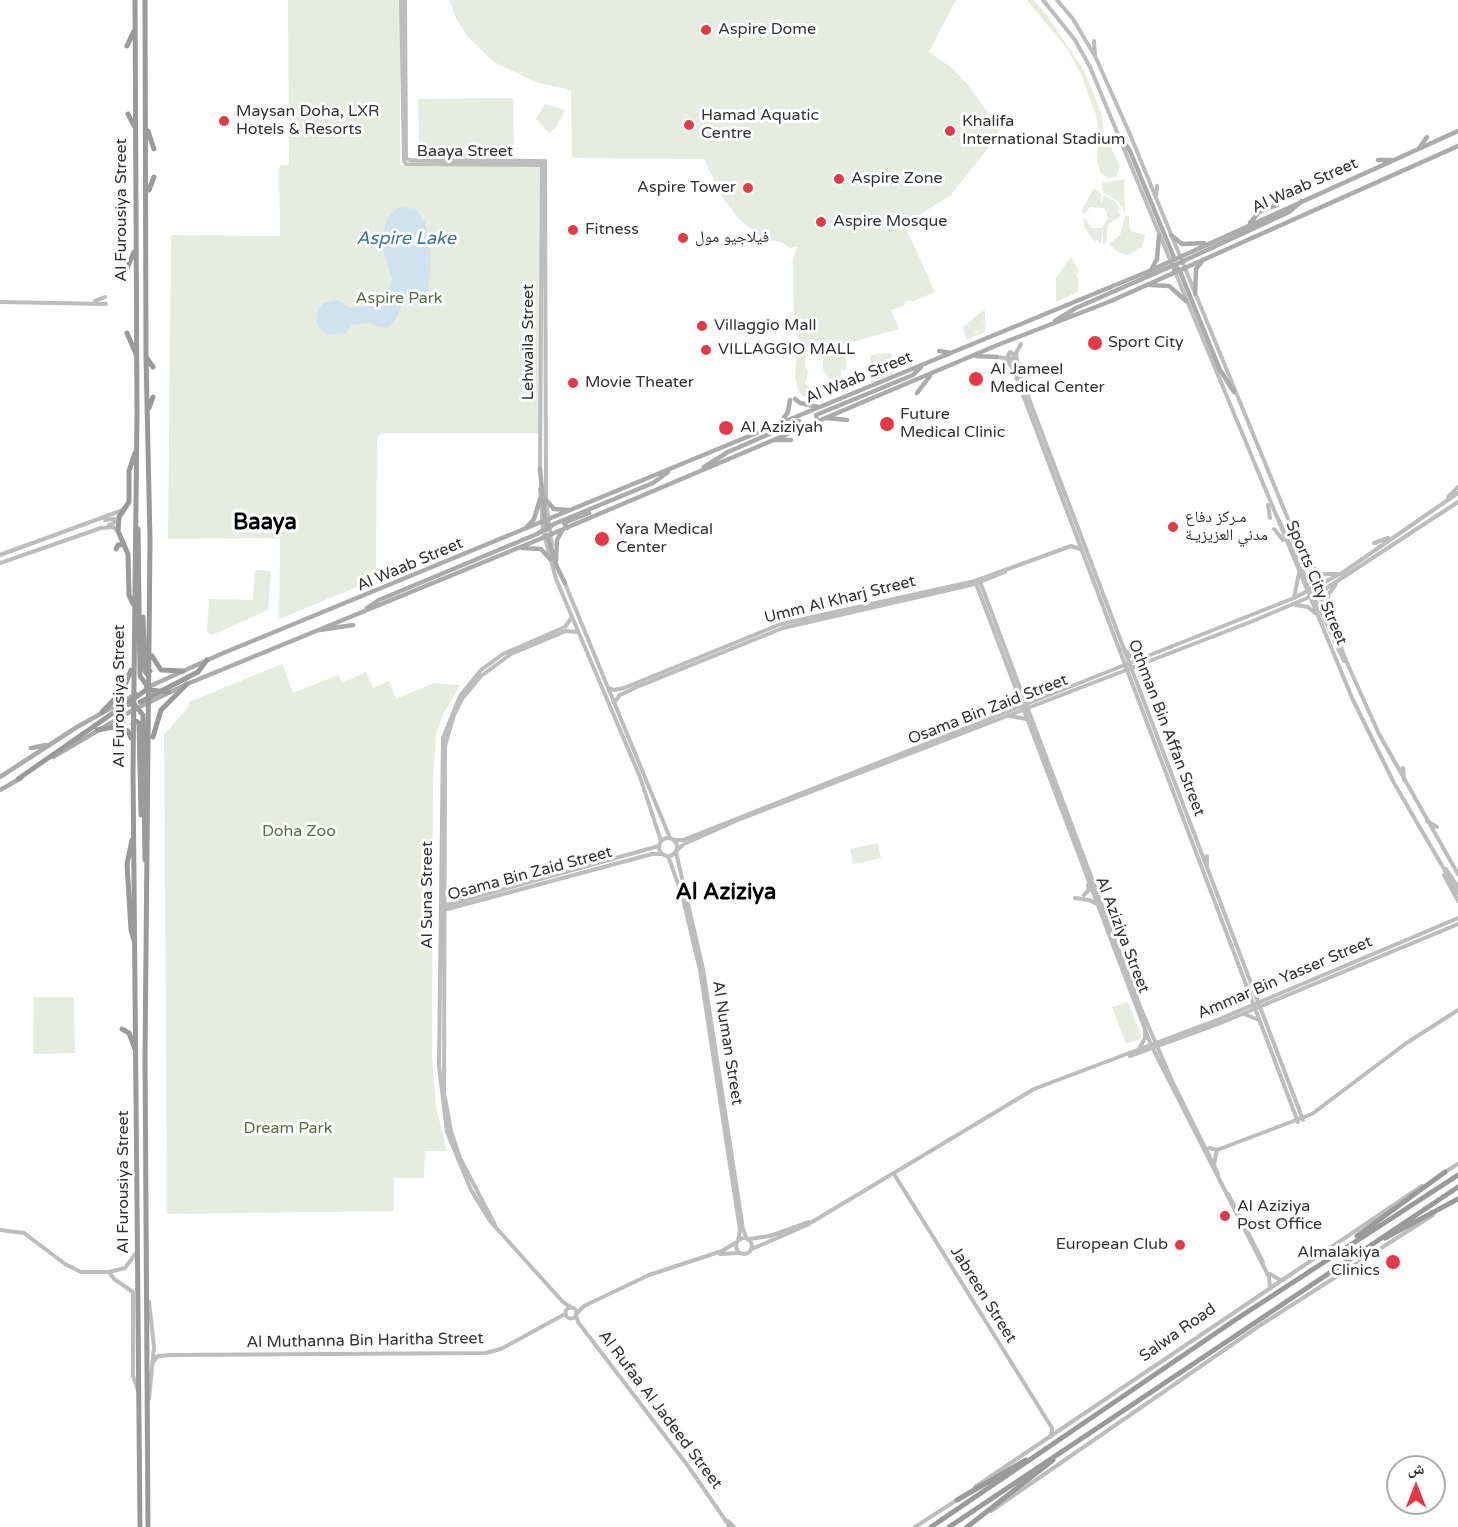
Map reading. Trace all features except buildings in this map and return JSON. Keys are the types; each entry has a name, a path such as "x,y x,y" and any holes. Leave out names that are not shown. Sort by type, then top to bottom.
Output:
{"highway":[{"name":"Al Furousiya Street","path":"135,0 137,355 133,662 134,833 127,864 131,930 136,942 140,1526"},
{"name":"Al Furousiya Street","path":"145,0 150,649 145,1055 148,1527"},
{"path":"128,46 135,29"},
{"path":"146,88 149,135 154,149"},
{"path":"128,114 135,128"},
{"path":"146,240 149,227 149,187 154,177"},
{"path":"127,268 135,248"},
{"path":"128,333 137,355"},
{"path":"146,357 153,367"},
{"path":"147,416 153,397"},
{"path":"134,605 129,595 128,554 118,531 119,517 129,502 131,460 136,450"},
{"path":"135,513 145,672 148,674 150,670"},
{"path":"116,549 118,544 124,544"},
{"path":"140,582 140,675 150,692"},
{"path":"150,649 154,663 160,669 183,671"},
{"path":"18,779 47,757 150,692 201,670 207,660"},
{"path":"102,712 123,690 133,662"},
{"path":"150,753 158,715 166,703 187,684"},
{"path":"150,692 169,692"},
{"path":"116,705 134,704"},
{"path":"134,704 143,718 144,849"},
{"path":"133,724 136,721 139,723 140,798 147,908"},
{"path":"97,730 114,726 123,728 130,735 133,749"},
{"path":"123,1029 131,1037 137,1056"},
{"path":"1334,1255 1445,1172"},
{"name":"Salwa Road","path":"931,1527 1334,1255 1458,1175"},
{"name":"Salwa Road","path":"949,1527 1458,1187"},
{"path":"1352,1256 1458,1199"},
{"path":"957,1500 1042,1454"},
{"path":"968,1527 1043,1470 1056,1456"}],"main road":[{"name":"Al Waab Street","path":"0,790 97,730 183,671 207,660 519,532 529,529 567,528 771,440 1148,285 1224,232 1250,223 1458,131"},
{"path":"1120,137 1130,151 1220,370 1234,392"},
{"path":"1418,149 1427,137"},
{"name":"Al Waab Street","path":"150,692 169,692 519,548 574,509 1147,272 1208,257 1458,146"},
{"path":"1378,160 1394,160"},
{"path":"1050,325 1076,308 1293,210 1303,200"},
{"path":"1250,223 1259,212 1277,205"},
{"path":"1171,235 1182,244 1209,242"},
{"path":"1147,272 1156,261 1159,236"},
{"path":"1195,294 1196,269 1208,257"},
{"path":"1148,285 1169,286 1186,301"},
{"path":"1066,305 1072,296"},
{"path":"1002,332 1011,322"},
{"path":"939,351 951,353"},
{"path":"973,356 997,357"},
{"path":"817,421 816,415 913,375 923,365"},
{"path":"916,393 931,374"},
{"path":"776,425 786,415 792,400 820,407"},
{"path":"700,471 720,456 798,418 810,424"},
{"path":"824,418 848,420"},
{"path":"771,440 790,440"},
{"path":"540,469 546,529 557,567 565,583"},
{"path":"365,610 379,600 656,481 669,470"},
{"path":"664,495 667,486"},
{"path":"553,560 557,538 567,528 564,526 565,523 607,505 617,498"},
{"path":"519,532 532,523 540,499"},
{"path":"546,500 557,510 574,509"},
{"path":"435,577 444,570 530,534 529,529"},
{"path":"519,548 541,549 553,560"},
{"path":"452,560 457,551"},
{"path":"317,630 352,625"},
{"path":"0,777 116,705"},
{"path":"31,748 49,745"}],"street":[{"name":"Baaya Street","path":"403,0 402,159 406,164 543,163"},
{"path":"1044,0 1075,39 1092,70 1159,236 1177,264"},
{"path":"1057,0 1073,19 1100,66 1171,235 1177,264"},
{"path":"1094,41 1095,56"},
{"path":"1092,70 1100,66"},
{"name":"Lehwaila Street","path":"543,163 545,342 540,499 546,529"},
{"path":"1156,198 1157,186"},
{"name":"Sports City Street","path":"1177,264 1195,294 1305,560 1318,616 1366,728 1458,894"},
{"name":"Sports City Street","path":"1177,264 1186,301 1287,545 1299,572 1312,593"},
{"path":"90,302 105,297"},
{"path":"0,302 106,304"},
{"name":"Othman Bin Affan Street","path":"1021,344 1016,353 1016,370 1076,538 1255,991 1300,1120"},
{"name":"Othman Bin Affan Street","path":"997,357 1006,358 1016,370 1122,647 1129,679 1222,926 1300,1120"},
{"name":"Lehwaila Street","path":"543,414 546,529"},
{"path":"1443,503 1458,487"},
{"path":"1312,593 1458,493"},
{"path":"1268,498 1270,518"},
{"path":"1319,593 1458,502"},
{"path":"90,524 124,509"},
{"path":"1272,509 1284,526 1339,654 1348,665"},
{"path":"0,555 90,524 114,519 113,524 0,562"},
{"path":"101,528 113,526 118,531"},
{"path":"546,529 553,560 572,617 643,785 661,841 659,846 662,854 668,856 676,851 672,839 565,583 553,560"},
{"path":"1274,529 1287,545"},
{"path":"1374,543 1395,535"},
{"path":"1076,538 1071,546 1080,549"},
{"name":"Umm Al Kharj Street","path":"614,704 620,695 637,687 789,626 977,582 1071,546"},
{"path":"1305,560 1321,574 1342,573"},
{"path":"1294,598 1298,590 1299,572"},
{"path":"1327,614 1328,595 1340,581"},
{"name":"Umm Al Kharj Street","path":"608,687 614,690 624,688 794,620 977,582"},
{"name":"Al Aziziya Street","path":"977,582 990,606 1024,695 1023,706 1027,719 1145,1028 1269,1277 1270,1287"},
{"name":"Al Aziziya Street","path":"977,582 1015,688 1154,1046 1269,1274 1280,1280"},
{"name":"Sports City Street","path":"1312,593 1319,593 1348,665 1404,783 1458,874"},
{"name":"Osama Bin Zaid Street","path":"672,839 683,840 1006,711 1115,674 1143,658 1312,593"},
{"name":"Osama Bin Zaid Street","path":"676,851 684,844 728,825 1002,717 1038,699 1292,605 1312,593"},
{"path":"1292,605 1307,606 1318,616"},
{"path":"990,606 996,608"},
{"name":"Al Suna Street","path":"442,908 441,758 448,719 460,696 482,670 504,654 565,627 572,617"},
{"name":"Al Suna Street","path":"572,1308 563,1302 495,1225 471,1190 447,1132 440,1092 443,761 448,732 454,714 475,681 495,663 566,631 578,632"},
{"path":"1122,647 1130,656 1143,658"},
{"path":"1118,668 1121,656"},
{"path":"1115,674 1129,679"},
{"path":"1006,711 1013,700 1015,688"},
{"path":"1024,695 1030,699 1038,699"},
{"path":"1002,717 1016,715 1027,719"},
{"path":"1403,768 1404,783"},
{"path":"1425,819 1437,827"},
{"path":"661,841 672,839"},
{"path":"1071,843 1076,847"},
{"name":"Osama Bin Zaid Street","path":"442,908 659,846"},
{"name":"Al Numan Street","path":"676,851 703,969 743,1229 752,1249"},
{"name":"Osama Bin Zaid Street","path":"442,908 652,854 662,854"},
{"name":"Al Numan Street","path":"668,856 682,895 700,970 740,1230 738,1242 740,1253"},
{"path":"1207,856 1207,869"},
{"path":"1439,862 1458,887"},
{"path":"1083,864 1089,887 1084,895"},
{"path":"1443,868 1448,884 1458,901"},
{"path":"1075,898 1089,900 1099,906"},
{"name":"Ammar Bin Yasser Street","path":"1260,1004 1456,918"},
{"name":"Ammar Bin Yasser Street","path":"740,1253 747,1254 752,1249 813,1221 1021,1096 1138,1050 1154,1046 1456,926"},
{"path":"1255,991 1266,997 1318,979"},
{"name":"Ammar Bin Yasser Street","path":"1120,1057 1241,1014 1254,1006"},
{"path":"1209,1148 1217,1150 1300,1120 1324,1107 1406,1044 1458,1010"},
{"path":"1241,1014 1248,1014 1260,1021"},
{"path":"1138,1050 1145,1038 1145,1028"},
{"path":"1277,1052 1284,1055"},
{"path":"1297,1106 1300,1099"},
{"path":"1214,1165 1217,1150"},
{"name":"Salwa Road","path":"915,1527 1280,1280 1458,1164"},
{"name":"Jabreen Street","path":"894,1174 1052,1428"},
{"path":"968,1527 1275,1316 1458,1199"},
{"name":"Ammar Bin Yasser Street","path":"738,1242 770,1236 813,1221"},
{"path":"0,1230 24,1233 75,1269 109,1272 126,1267 138,1249"},
{"path":"572,1308 584,1306 649,1275 738,1242"},
{"path":"699,1258 731,1251 740,1253"},
{"name":"Al Furousiya Street","path":"109,1272 117,1281 131,1289 134,1295 134,1379 139,1392"},
{"name":"Al Furousiya Street","path":"147,1420 154,1360 148,1300"},
{"name":"Al Suna Street","path":"563,1302 565,1313"},
{"path":"565,1313 570,1319 584,1306"},
{"name":"Al Muthanna Bin Haritha Street","path":"161,1355 485,1353 501,1349 560,1319 572,1308"},
{"name":"Al Rufaa Al Jadeed Street","path":"572,1308 578,1322 732,1527"},
{"name":"Al Muthanna Bin Haritha Street","path":"560,1319 570,1319"},
{"name":"Al Rufaa Al Jadeed Street","path":"570,1319 578,1322"},
{"path":"154,1347 161,1355 154,1360"},
{"path":"1051,1437 1052,1428 1060,1431"},
{"path":"1040,1485 1041,1477"}],"green space":[{"name":"Aspire Park","path":"288,0 400,0 400,165 540,166 539,433 382,433 377,439 376,579 279,619 280,538 168,539 171,235 280,236 279,170 280,165 289,165"},
{"name":"Aspire Zone","path":"449,0 956,0 929,52 952,68 968,85 999,130 998,136 950,196 904,224 935,292 912,302 911,300 906,301 905,305 891,310 899,329 848,343 806,348 805,365 808,372 805,384 813,391 822,389 822,403 808,401 799,391 795,378 796,361 805,349 799,350 800,344 794,329 793,259 797,247 790,248 783,243 762,238 739,219 721,195 704,159 572,158 571,92 538,83 494,62 467,36"},
{"path":"1027,0 1033,0 1046,14 1084,70 1101,113 1104,132 1120,166 1116,177 1108,178 1100,172 1097,159 1099,132 1096,115 1080,72 1067,49"},
{"path":"513,98 514,147 419,148 418,99"},
{"path":"545,104 565,110 557,126 549,133 536,119"},
{"path":"1125,179 1125,213 1119,202 1103,192 1102,183"},
{"path":"1094,188 1101,194 1101,205 1103,195 1115,201 1121,211 1117,210 1121,215 1108,225 1106,243 1103,244 1103,231 1101,244 1096,239 1096,244 1084,227 1083,218 1087,220 1091,228 1102,228 1108,218 1106,211 1103,208 1090,207 1085,214 1081,212"},
{"path":"1125,216 1129,216 1129,227 1133,232 1146,235 1141,248 1128,255 1117,252 1109,244 1120,235"},
{"path":"1071,257 1078,270 1078,276 1072,267 1078,278 1078,292 1056,302 1056,278 1061,271 1065,279 1061,270"},
{"path":"985,309 985,323 978,316 985,324 985,332 978,335 976,333 980,331 976,332 973,329 977,335 966,340 963,327 967,323 972,328 968,323"},
{"path":"892,353 892,374 870,383 873,376 870,376 870,356 876,354 886,361 877,354"},
{"path":"846,354 846,369 844,371 841,368 841,376 830,380 823,370 823,356"},
{"path":"255,570 271,571 268,610 212,635 207,632 209,599 253,600"},
{"name":"Doha Zoo","path":"282,664 293,693 338,675 342,683 366,672 373,688 389,681 396,699 434,683 460,685 443,714 436,734 433,779 432,1056 436,1107 447,1151 425,1151 424,1178 394,1178 394,1211 167,1214 164,735 189,706 189,702"},
{"path":"878,843 881,858 853,864 850,849"},
{"path":"34,997 74,997 75,1053 33,1054"},
{"path":"1128,1002 1141,1036 1140,1039 1126,1044 1112,1007"}],"water":[{"name":"Aspire Lake","path":"399,207 416,209 425,222 431,257 428,291 417,301 402,305 394,322 388,327 380,328 369,323 352,325 346,333 327,335 316,321 318,310 324,303 337,300 351,308 364,306 372,294 389,289 392,280 383,249 383,234 388,217"}],"place":[{"name":"Aspire Dome","path":"706,30"},
{"name":"Maysan Doha, LXR Hotels & Resorts","path":"224,121"},
{"name":"Hamad Aquatic Centre","path":"689,125"},
{"name":"Khalifa International Stadium","path":"950,131"},
{"name":"Aspire Zone","path":"839,179"},
{"name":"Aspire Tower","path":"748,188"},
{"name":"Aspire Mosque","path":"821,222"},
{"name":"Fitness","path":"573,230"},
{"name":"فيلاجيو مول","path":"683,238"},
{"name":"Villaggio Mall","path":"702,326"},
{"name":"Sport City","path":"1095,343"},
{"name":"VILLAGGIO MALL","path":"706,350"},
{"name":"Al Jameel Medical Center","path":"976,379"},
{"name":"Movie Theater","path":"573,383"},
{"name":"Future Medical Clinic","path":"887,424"},
{"name":"Al Aziziyah","path":"726,428"},
{"name":"مـركز دفاع مدني العزيزيـة","path":"1173,527"},
{"name":"Yara Medical Center","path":"602,539"},
{"name":"Al Aziziya Post Office","path":"1225,1216"},
{"name":"European Club","path":"1180,1245"},
{"name":"Almalakiya Clinics","path":"1393,1262"}],"district":[{"name":"Baaya","path":"265,523"},
{"name":"Al Aziziya","path":"726,893"}],"park label":[{"name":"Dream Park","path":"288,1129"}]}
